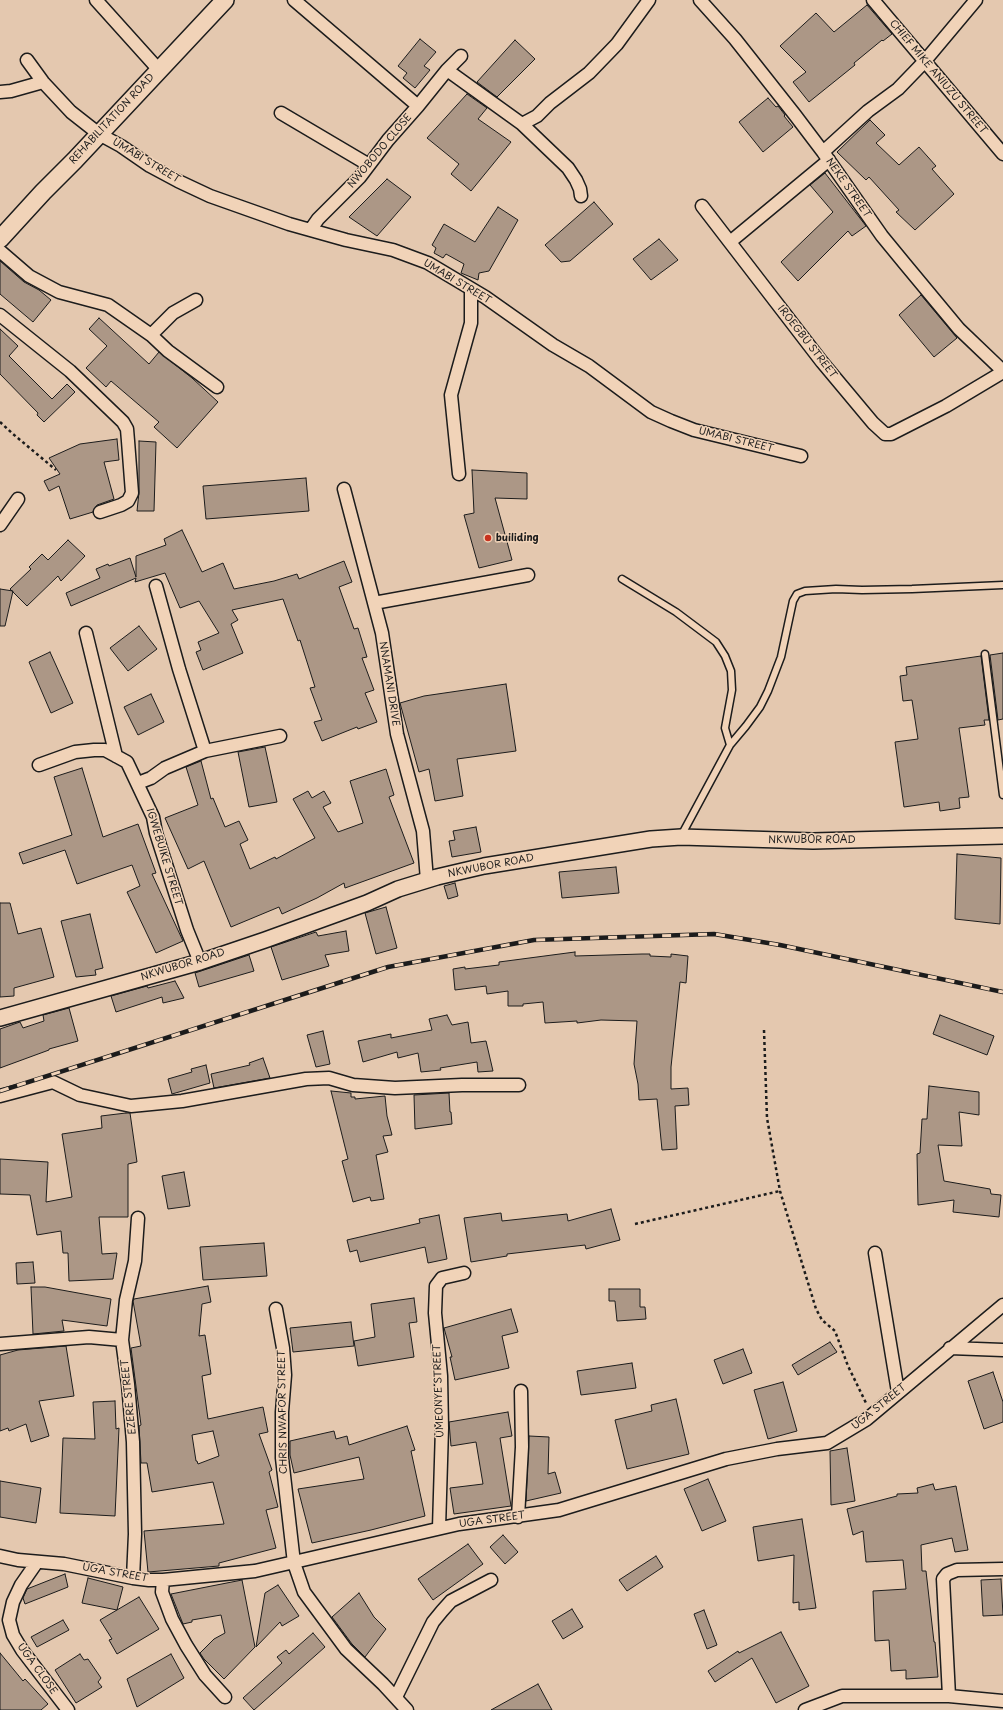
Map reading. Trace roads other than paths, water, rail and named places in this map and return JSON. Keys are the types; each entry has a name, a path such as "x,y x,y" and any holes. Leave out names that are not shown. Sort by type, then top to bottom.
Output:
{"main road":[{"name":"REHABILITATION ROAD","path":"0,239 225,0"}],"street":[{"path":"96,0 159,70"},
{"path":"294,0 418,106"},
{"path":"522,124 537,116 550,102 589,73 617,44 649,0"},
{"name":"NEKE STREET","path":"700,0 736,39 826,156 882,236 959,329 1003,371"},
{"name":"CHIEF MIKE ANIUZU STREET","path":"873,0 1003,154"},
{"path":"702,206 730,242 826,156 868,111 898,89 924,62 976,0"},
{"name":"NWOBODO CLOSE","path":"311,230 318,219 360,177 388,140 447,70 461,56"},
{"name":"UMABI STREET","path":"27,60 43,82 71,112 99,134 121,146 150,166 210,196 289,224 346,240 393,250 428,263 485,297 589,366 651,412 671,422 694,430 801,456"},
{"path":"447,70 522,124 568,168 576,180 581,196"},
{"path":"0,92 11,91 43,82"},
{"path":"281,113 369,165"},
{"name":"IROEGBU STREET","path":"730,242 822,362 873,423 885,434 891,434 946,406 1003,371"},
{"path":"0,251 29,276 59,292 108,305 151,334 168,351 217,387"},
{"path":"459,474 451,395 471,323 471,290"},
{"path":"151,334 173,313 196,300"},
{"path":"0,315 70,371 124,422 127,429 132,492 128,501 121,506 100,512"},
{"name":"NNAMANI DRIVE","path":"344,489 382,633 397,734 423,831 427,880"},
{"path":"0,526 18,499"},
{"path":"374,603 528,575"},
{"path":"156,586 204,751"},
{"path":"86,633 116,756"},
{"path":"138,783 151,778 165,768 204,751 280,736"},
{"name":"IGWEBUIKE STREET","path":"39,765 75,752 105,750 127,762 153,816 156,833 182,915 200,962"},
{"name":"NKWUBOR ROAD","path":"0,1018 200,962 366,903 398,889 427,880 515,860 651,839 680,837 813,842 1003,836"},
{"path":"0,1096 53,1082 80,1095 131,1106 182,1101 306,1079 329,1078 353,1085 395,1088 462,1085 519,1085"},
{"name":"EZERE STREET","path":"133,1578 135,1534 133,1442 128,1384 122,1340 126,1300 135,1261 138,1218"},
{"path":"874,1253 898,1392"},
{"name":"UMEONYE STREET","path":"439,1528 442,1428 441,1376 435,1313 436,1286 442,1278 464,1273"},
{"name":"UGA STREET","path":"0,1556 37,1562 64,1564 133,1578 163,1580 255,1571 439,1528 486,1519 518,1517 559,1510 726,1459 777,1449 826,1443 844,1434 873,1414 1003,1305"},
{"name":"CHRIS NWAFOR STREET","path":"276,1309 283,1348 285,1375 282,1412 282,1458 294,1563 304,1592 346,1649 396,1697 407,1710"},
{"path":"0,1344 89,1337 122,1340"},
{"path":"950,1348 1003,1350"},
{"path":"518,1517 522,1447 521,1392"},
{"name":"UGA CLOSE","path":"37,1562 21,1586 13,1602 9,1620 13,1635 22,1650 68,1710"},
{"path":"949,1696 943,1579 947,1574 957,1570 1003,1569"},
{"path":"163,1580 162,1592 172,1619 205,1675 225,1697"},
{"path":"396,1697 432,1622 451,1601 491,1580"},
{"path":"805,1710 842,1696 949,1696 1003,1701"}],"lane":[{"path":"622,579 676,612 716,642 725,656 731,672 732,690 725,728 730,745"},
{"path":"680,837 730,745 760,707 768,691 780,657 793,601 797,594 804,591 836,589 912,589 1003,585"},
{"path":"985,654 1003,795"}],"railway":[{"path":"0,1091 388,967 534,940 714,934 780,945 1003,992"}],"place":[{"name":"builiding","path":"488,538"}]}
